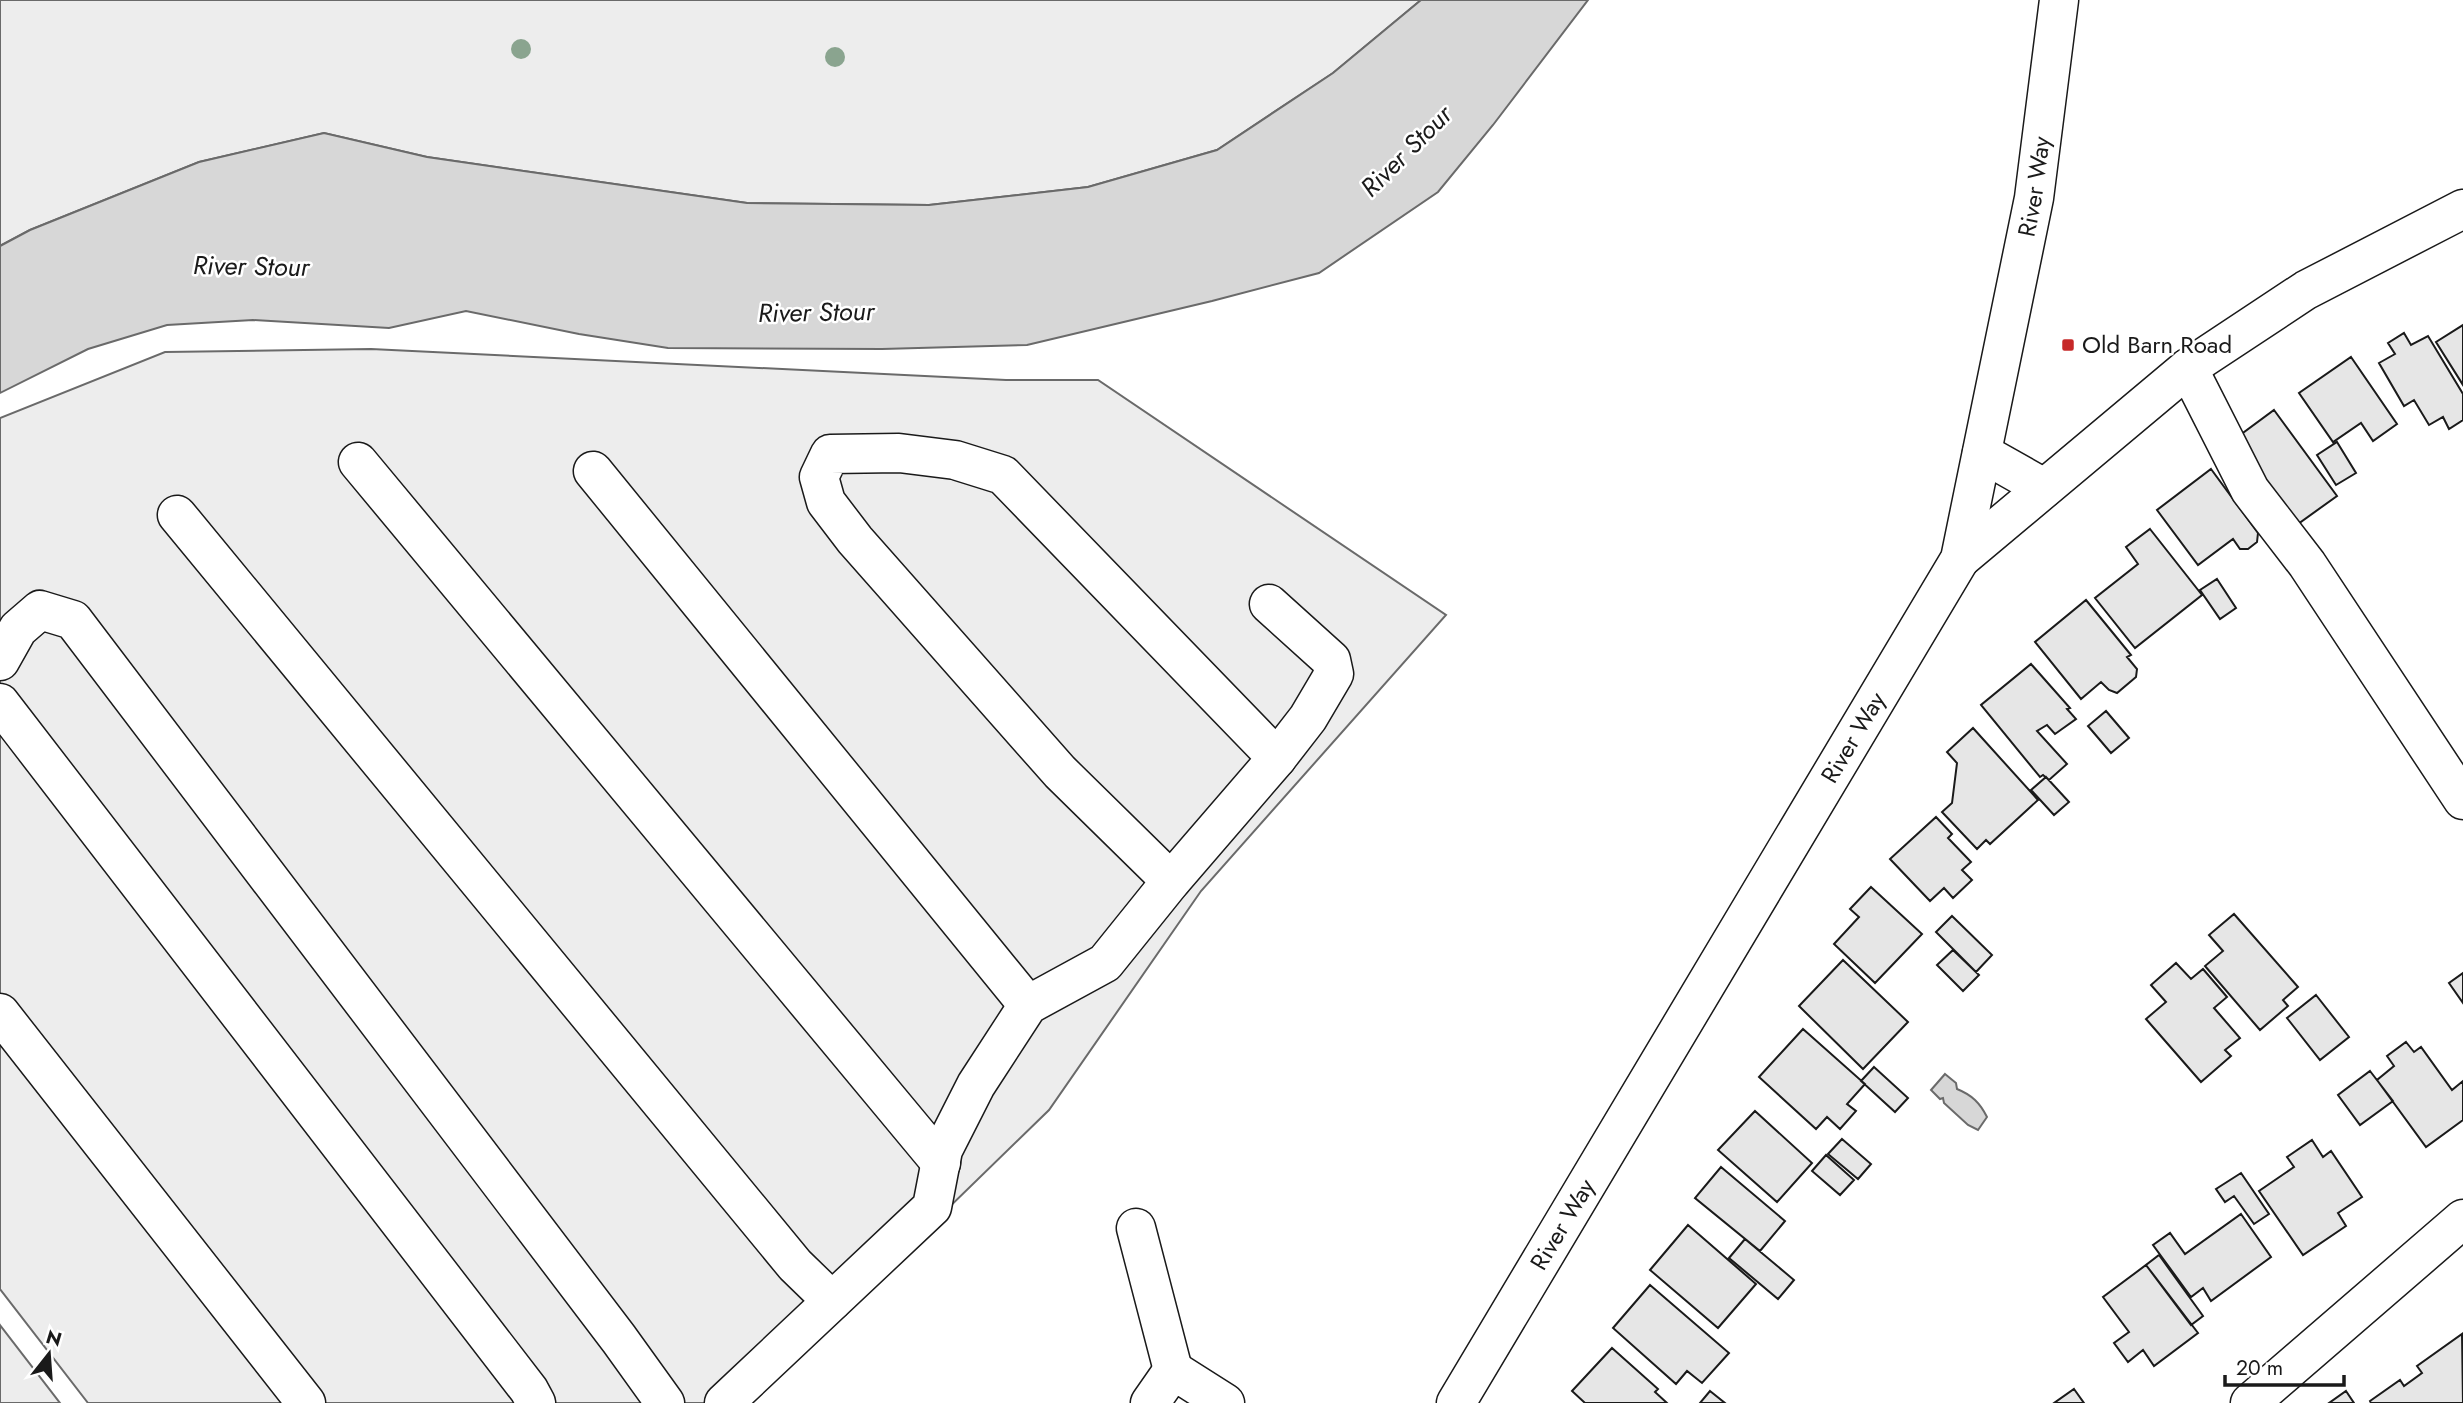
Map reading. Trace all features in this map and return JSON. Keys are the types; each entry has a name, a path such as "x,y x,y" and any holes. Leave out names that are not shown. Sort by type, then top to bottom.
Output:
{"street":[{"name":"River Way","path":"1457,1403 1960,559 2034,198 2059,0"},
{"path":"1960,559 2188,368 2306,290 2463,209"},
{"path":"2188,368 2250,490 2307,564 2463,800"},
{"path":"1171,881 1060,772 855,540 826,502 819,477 830,454 899,453 933,457 955,460 1003,475 1277,758"},
{"path":"1982,453 2044,488"},
{"path":"358,462 941,1163"},
{"path":"593,471 1028,1005"},
{"path":"177,514 786,1254 832,1301"},
{"path":"724,1403 932,1207 943,1150 976,1085 1028,1005 1105,963 1308,718 1334,674 1331,660 1269,604"},
{"path":"0,661 18,629 40,610 73,620 665,1403"},
{"path":"0,703 529,1390 536,1403"},
{"path":"0,1013 306,1403"},
{"path":"2250,1403 2463,1219"},
{"path":"1136,1228 1173,1370 1225,1403"},
{"path":"1150,1403 1173,1370"}],"shaded area":[{"path":"0,0 1421,0 1333,73 1217,150 1088,187 929,205 747,203 427,157 324,133 199,162 30,230 0,246"},
{"path":"371,349 1006,380 1098,380 1446,615 1201,891 1049,1110 748,1403 88,1403 0,1289 0,418 165,352"},
{"path":"0,1325 60,1403 0,1403"}],"water":[{"name":"River Stour","path":"1421,0 1588,0 1438,192 1319,273 1027,345 882,349 668,348 579,334 466,311 389,328 253,320 167,325 88,349 0,393 0,246 30,230 199,162 324,133 427,157 747,203 929,205 1088,187 1217,150 1333,73"},
{"path":"1945,1074 1956,1083 1957,1089 1978,1104 1987,1117 1978,1130 1968,1125 1944,1103 1943,1098 1940,1099 1931,1090"}],"building":[{"path":"2463,325 2463,385 2436,342"},
{"path":"2404,333 2411,345 2428,336 2463,394 2463,420 2449,429 2443,417 2429,425 2414,400 2404,406 2379,363 2395,354 2388,343"},
{"path":"2351,357 2397,424 2373,441 2361,423 2333,442 2299,393"},
{"path":"2274,410 2337,496 2291,529 2228,444"},
{"path":"2337,442 2356,473 2336,485 2317,455"},
{"path":"2211,469 2258,533 2257,542 2248,549 2240,549 2233,539 2198,565 2157,510"},
{"path":"2150,529 2202,595 2135,648 2095,598 2138,564 2126,547"},
{"path":"2217,579 2236,608 2220,619 2200,590"},
{"path":"2086,600 2131,655 2127,657 2137,669 2136,677 2117,693 2101,682 2081,699 2035,642"},
{"path":"2031,664 2070,708 2067,709 2076,719 2055,734 2047,725 2037,731 2067,764 2049,780 2043,775 2040,777 1981,705"},
{"path":"2106,711 2129,738 2111,753 2088,726"},
{"path":"1973,728 2038,800 1990,844 1986,840 1977,849 1942,812 1952,803 1957,763 1947,752"},
{"path":"2046,777 2069,802 2054,815 2031,790"},
{"path":"1936,817 1952,834 1948,838 1971,862 1962,870 1972,880 1953,898 1944,888 1930,901 1890,859"},
{"path":"1871,887 1922,934 1875,983 1834,944 1859,917 1850,909"},
{"path":"2234,914 2298,987 2283,1000 2288,1006 2260,1030 2205,966 2223,951 2209,935"},
{"path":"1952,916 1992,955 1976,972 1936,932"},
{"path":"1953,950 1979,975 1963,991 1937,965"},
{"path":"1843,960 1908,1022 1863,1069 1799,1006"},
{"path":"2176,963 2191,979 2203,969 2227,997 2214,1008 2240,1038 2225,1050 2231,1056 2201,1082 2146,1019 2166,1002 2151,985"},
{"path":"2463,973 2463,1003 2449,983"},
{"path":"2316,995 2349,1037 2320,1060 2287,1018"},
{"path":"1803,1029 1865,1084 1847,1104 1856,1111 1840,1129 1827,1117 1816,1129 1759,1077"},
{"path":"2406,1042 2414,1052 2421,1047 2452,1090 2463,1081 2463,1120 2426,1147 2377,1080 2394,1066 2387,1056"},
{"path":"1874,1067 1908,1098 1895,1112 1861,1081"},
{"path":"2370,1071 2393,1101 2360,1125 2338,1095"},
{"path":"1755,1111 1812,1163 1777,1202 1718,1150"},
{"path":"1842,1139 1871,1164 1858,1179 1828,1154"},
{"path":"2312,1140 2323,1157 2331,1151 2362,1197 2338,1213 2346,1226 2303,1255 2259,1191 2294,1167 2287,1157"},
{"path":"1826,1155 1854,1180 1840,1195 1812,1171"},
{"path":"1721,1167 1785,1221 1760,1251 1695,1198"},
{"path":"2241,1173 2269,1214 2254,1224 2234,1196 2225,1202 2216,1189"},
{"path":"2241,1214 2271,1257 2211,1301 2203,1288 2191,1297 2153,1245 2170,1233 2185,1254"},
{"path":"1688,1225 1756,1284 1718,1328 1650,1270"},
{"path":"1745,1239 1794,1280 1778,1299 1729,1258"},
{"path":"2159,1255 2203,1316 2191,1325 2146,1265"},
{"path":"2146,1265 2198,1333 2154,1366 2143,1350 2128,1362 2114,1343 2129,1332 2103,1297"},
{"path":"1650,1285 1729,1353 1702,1383 1687,1371 1676,1384 1613,1328"},
{"path":"2462,1334 2463,1403 2371,1403 2370,1401 2400,1380 2404,1386 2422,1373 2417,1366"},
{"path":"1612,1348 1658,1389 1655,1392 1667,1403 1585,1403 1572,1391"},
{"path":"2074,1389 2084,1403 2054,1403"},
{"path":"1710,1391 1725,1403 1700,1403"},
{"path":"2346,1391 2354,1403 2329,1403"}],"place":[{"name":"Old Barn Road","path":"2068,345"}]}
